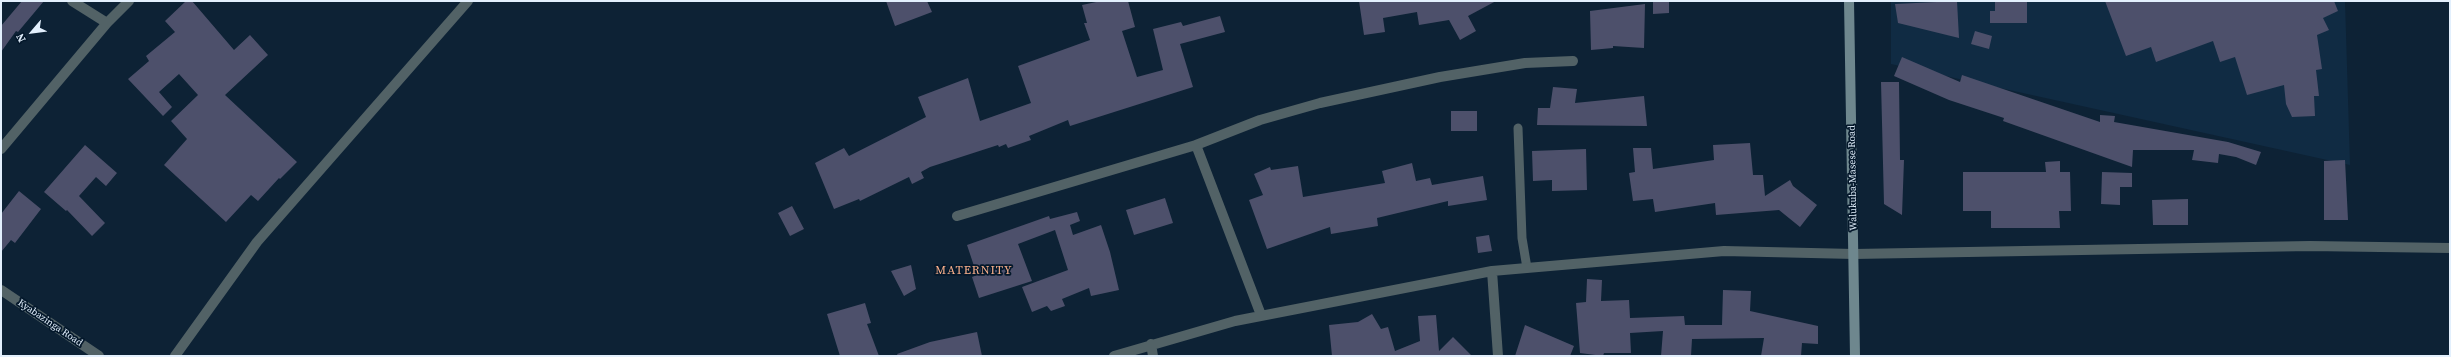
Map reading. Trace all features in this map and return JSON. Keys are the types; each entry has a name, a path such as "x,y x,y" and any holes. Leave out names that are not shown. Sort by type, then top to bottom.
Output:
{"street":[{"path":"72,1 107,23"},
{"path":"1,149 107,23 128,1"},
{"path":"175,356 257,242 468,1"},
{"name":"Walukuba-Masese Road","path":"1849,1 1855,356"},
{"path":"957,216 1196,145 1260,120 1320,102 1448,75 1525,63 1573,61"},
{"path":"1196,145 1261,316"},
{"path":"1114,356 1151,344 1261,316 1492,271 1724,252 1854,254 2310,246 2450,248"},
{"path":"1492,271 1498,356"},
{"name":"Kyabazinga Road","path":"1,290 99,356"},
{"path":"1151,344 1153,356"}],"lane":[{"path":"1518,128 1522,238 1527,268"}],"shaded area":[{"path":"1891,1 2345,1 2350,165 1891,64"}],"building":[{"path":"22,1 44,1 18,32 16,31 1,52 1,26"},
{"path":"186,1 192,1 234,50 250,35 268,55 225,95 297,162 280,179 279,178 258,201 251,195 226,222 164,165 187,139 171,121 198,95 179,74 159,92 172,107 163,116 128,79 149,61 146,56 175,32 165,21"},
{"path":"886,1 927,1 932,12 895,26"},
{"path":"1101,1 1128,1 1135,27 1122,31 1137,77 1163,70 1153,29 1181,22 1183,26 1220,16 1225,32 1180,44 1193,87 1070,126 1068,120 1029,136 1031,140 1008,148 1006,144 999,147 998,145 930,167 921,172 924,178 912,184 909,177 860,201 859,199 834,209 815,163 844,148 849,156 926,117 918,97 968,78 980,121 1031,103 1018,66 1090,40 1084,23 1087,23 1082,5"},
{"path":"1359,1 1496,1 1468,16 1476,31 1460,40 1449,20 1419,25 1417,12 1383,18 1385,32 1364,35"},
{"path":"1653,1 1669,1 1669,13 1653,14"},
{"path":"1957,1 1959,38 1898,23 1895,4"},
{"path":"1995,1 2027,1 2027,23 1990,23 1990,11 1995,11"},
{"path":"2105,1 2334,1 2338,11 2323,18 2329,30 2317,35 2322,69 2316,70 2319,96 2314,96 2315,116 2292,117 2286,104 2284,85 2247,95 2235,57 2220,62 2213,41 2156,62 2151,47 2126,56"},
{"path":"1645,4 1644,48 1613,46 1613,48 1591,50 1590,11"},
{"path":"1975,31 1992,36 1989,49 1971,44"},
{"path":"1902,57 1960,82 1962,75 2100,122 2100,115 2115,116 2114,122 2228,142 2261,152 2256,165 2236,157 2219,154 2218,163 2192,160 2194,150 2133,150 2132,167 2003,121 2004,118 1949,100 1894,76"},
{"path":"1881,82 1899,82 1900,160 1904,160 1902,215 1884,204"},
{"path":"1553,87 1577,89 1575,103 1644,96 1647,126 1537,125 1538,108 1550,108"},
{"path":"1451,111 1477,111 1477,131 1451,131"},
{"path":"1750,143 1753,175 1763,175 1765,196 1790,180 1793,186 1817,205 1800,227 1779,210 1716,215 1715,203 1655,212 1653,199 1633,201 1629,173 1635,172 1633,148 1651,148 1653,169 1714,160 1713,145"},
{"path":"85,145 117,173 106,186 96,177 79,196 105,223 92,236 67,210 66,211 44,192"},
{"path":"1586,149 1587,190 1552,191 1552,180 1533,181 1532,151"},
{"path":"2345,160 2348,220 2324,220 2324,161"},
{"path":"2060,161 2060,172 2070,172 2071,211 2059,211 2060,228 1991,228 1991,211 1963,211 1963,172 2046,172 2045,162"},
{"path":"1412,163 1416,181 1430,178 1432,185 1483,176 1487,200 1448,206 1448,201 1377,218 1378,226 1331,234 1330,227 1267,249 1249,200 1263,195 1254,174 1270,167 1271,170 1298,166 1303,197 1385,183 1382,171"},
{"path":"2102,172 2132,173 2132,187 2120,187 2120,205 2101,204"},
{"path":"19,191 41,209 15,243 11,240 1,252 1,214"},
{"path":"1165,198 1173,223 1134,235 1126,210"},
{"path":"2188,199 2188,225 2153,225 2152,200"},
{"path":"792,206 804,229 790,236 778,213"},
{"path":"1077,212 1080,221 1070,225 1073,235 1101,225 1110,252 1119,290 1091,296 1089,288 1062,299 1065,306 1051,311 1047,306 1032,312 1022,287 1068,270 1055,230 1018,244 1032,281 979,298 972,277 977,275 967,245 1049,216 1050,219"},
{"path":"1489,235 1492,251 1478,253 1476,237"},
{"path":"911,265 916,289 904,296 891,271"},
{"path":"1587,279 1602,280 1601,301 1629,300 1630,318 1684,316 1685,325 1722,325 1723,290 1751,291 1750,311 1818,326 1818,344 1802,343 1801,356 1761,356 1764,338 1692,339 1691,356 1661,356 1663,331 1630,333 1631,353 1604,353 1603,356 1580,353 1576,303 1586,302"},
{"path":"865,303 871,323 867,324 879,356 840,356 827,314"},
{"path":"1372,314 1381,329 1388,327 1395,351 1420,341 1418,316 1436,315 1439,351 1453,337 1472,356 1332,356 1329,325 1358,322"},
{"path":"1525,325 1574,346 1570,356 1515,356"},
{"path":"977,332 982,356 898,356 897,354 930,342"}],"district":[{"name":"MATERNITY","path":"974,271"}]}
